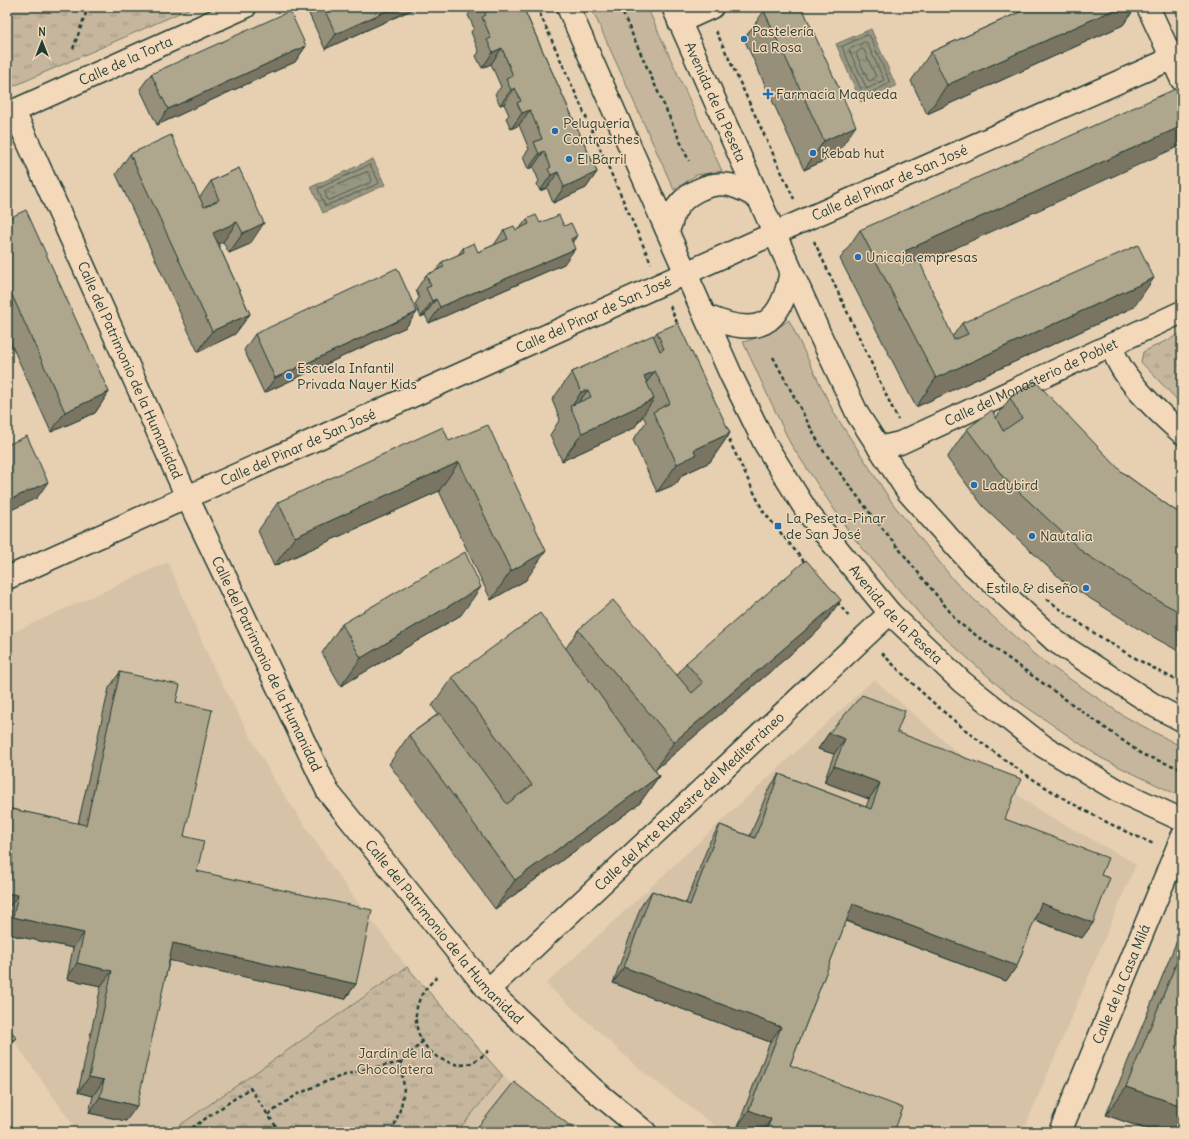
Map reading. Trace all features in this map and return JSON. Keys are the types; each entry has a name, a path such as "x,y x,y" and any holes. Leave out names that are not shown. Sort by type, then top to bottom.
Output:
{"street":[{"name":"Calle de la Torta","path":"10,113 245,7"},
{"name":"Avenida de la Peseta","path":"568,7 688,274 731,375 765,444 808,513 890,613 962,682 1043,746 1117,790 1182,820"},
{"path":"676,15 712,7"},
{"path":"1148,7 1176,56 1182,80"},
{"name":"Avenida de la Peseta","path":"676,15 791,271 858,415 908,492 972,564 1055,640 1157,707 1182,720"},
{"name":"Calle del Pinar de San José","path":"7,578 688,274 775,233 1176,56"},
{"name":"Calle del Patrimonio de la Humanidad","path":"10,113 187,497 328,792 488,990 593,1089 646,1132"},
{"path":"668,231 674,213 682,202 695,192 710,186 728,185 742,189 758,198"},
{"path":"706,316 739,327 762,324 776,314 788,290 791,271"},
{"name":"Calle del Monasterio de Poblet","path":"879,448 900,444 1182,312"},
{"path":"1113,344 1113,350 1120,367 1152,404 1182,433"},
{"name":"Calle del Arte Rupestre del Mediterráneo","path":"488,990 890,613"},
{"name":"Calle de la Casa Milá","path":"1060,1132 1182,837"}],"path":[{"path":"73,49 88,7"},
{"path":"536,7 650,259"},
{"path":"620,7 689,161"},
{"path":"7,71 13,74"},
{"path":"773,357 822,449 870,513 959,623 1143,756 1182,769"},
{"path":"1043,596 1067,615 1117,648 1182,683"},
{"path":"879,649 914,687 944,713 1009,762 1078,808 1129,834 1155,844"},
{"path":"437,977 427,987 419,1001 415,1016 417,1032 422,1042 436,1057 450,1063 466,1065 479,1059 490,1050"},
{"path":"268,1115 300,1093 352,1072 373,1066 401,1063 422,1042"},
{"path":"392,1132 401,1106 404,1088 401,1063"},
{"path":"186,1132 250,1088 280,1132"}],"shaded area":[{"path":"168,562 214,669 273,778 342,881 407,967 170,1132 78,1132 7,1031 7,635"},
{"path":"874,679 952,748 1042,812 1136,864 1023,1132 723,1132 643,1072 546,984"},
{"path":"503,1076 570,1132 457,1132"}],"green space":[{"path":"7,7 193,7 7,89"},
{"path":"591,7 647,7 722,171 696,175 674,190"},
{"path":"789,320 834,413 893,504 956,583 1036,656 1124,716 1182,747 1182,797 1101,758 1009,695 925,620 852,536 790,443 743,342 769,334"},
{"path":"1182,333 1182,405 1141,362 1143,352"},
{"name":"Jardín de la Chocolatera","path":"407,967 503,1076 457,1132 170,1132"}],"water":[{"path":"871,29 896,86 861,102 836,44"},
{"path":"373,159 385,185 323,213 311,187"}],"building":[{"path":"323,7 395,7 336,34"},
{"path":"482,7 523,7 597,172 564,187 558,172 551,175 548,169 551,167 544,151 539,154 534,142 542,139 530,110 522,113 517,103 521,101 515,88 511,90 506,79 513,76 502,48 493,52 487,40 491,38 482,17 486,15"},
{"path":"772,7 802,7 856,126 824,141 764,11"},
{"path":"1031,7 1120,7 947,85 931,52"},
{"path":"290,11 306,46 168,109 151,74"},
{"path":"1182,86 1182,126 905,251 911,264 919,260 954,340 968,334 962,323 1138,245 1154,278 936,378 860,230"},
{"path":"171,135 204,207 219,200 211,181 239,168 264,223 243,233 237,222 213,233 250,314 212,331 130,154"},
{"path":"26,210 109,392 65,412 7,284 7,219"},
{"path":"536,215 540,223 559,215 564,226 571,223 577,236 571,239 575,249 440,307 436,299 432,301 426,288 431,286 426,275 444,267 442,262 464,252 463,248 474,243 478,252 508,239 504,230 514,226 516,230 529,224 527,219"},
{"path":"397,268 417,312 275,378 255,334"},
{"path":"678,323 730,433 694,450 696,455 677,464 653,412 670,403 655,371 644,376 654,399 582,433 570,406 591,397 588,390 581,392 572,372 653,335 660,351 664,349 657,332"},
{"path":"1035,381 1122,472 1182,514 1182,613 1157,600 1084,553 1003,477 967,429 992,410 1003,431 1022,418 1010,398"},
{"path":"488,425 546,551 511,571 459,462 295,537 278,502 443,427 449,441"},
{"path":"27,436 48,482 7,501 7,445"},
{"path":"465,552 481,587 361,658 342,624"},
{"path":"806,560 841,600 674,742 578,630 613,600 692,693 703,683 686,663"},
{"path":"540,613 659,776 515,880 409,735 440,713 507,804 532,785 452,677"},
{"path":"120,672 180,685 176,702 212,710 184,836 204,841 197,871 372,910 356,984 173,943 137,1106 100,1097 104,1080 89,1077 112,971 77,963 84,933 13,917 18,895 7,893 7,808 86,825"},
{"path":"862,695 905,711 897,732 1021,779 1005,819 1108,858 1101,875 1110,878 1093,923 1041,903 1017,966 853,904 790,1065 903,1108 894,1132 766,1132 771,1119 749,1110 781,1027 624,967 652,891 690,905 720,825 755,838 779,774 871,809 880,783 834,766 845,739 829,733"},
{"path":"1182,949 1182,1106 1126,1087"},
{"path":"7,1025 16,1038 7,1044"},
{"path":"514,1082 578,1132 474,1132"}],"place":[{"name":"Pastelería La Rosa","path":"744,39"},
{"name":"Farmacia Maqueda","path":"768,94"},
{"name":"Peluquería Contrasthes","path":"555,131"},
{"name":"Kebab hut","path":"813,153"},
{"name":"El Barril","path":"569,159"},
{"name":"Unicaja empresas","path":"858,257"},
{"name":"Escuela Infantil Privada Nayer Kids","path":"289,376"},
{"name":"Ladybird","path":"974,485"},
{"name":"La Peseta-Pinar de San José","path":"778,526"},
{"name":"Nautalia","path":"1032,536"},
{"name":"Estilo & diseño","path":"1086,588"}]}
